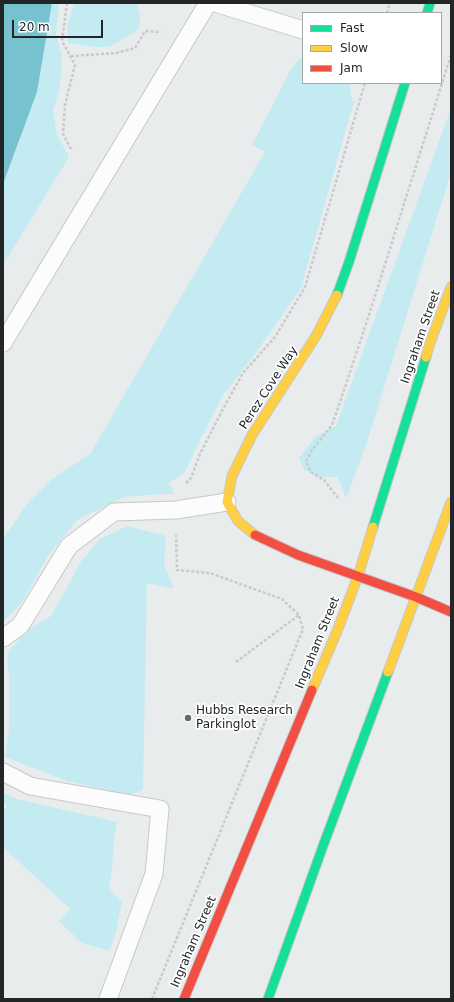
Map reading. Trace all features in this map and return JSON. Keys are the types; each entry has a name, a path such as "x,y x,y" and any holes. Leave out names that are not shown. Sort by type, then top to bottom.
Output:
{"main road":[{"name":"Perez Cove Way","path":"227,502 232,476 252,435 316,336 335,300 349,262 405,84"},
{"name":"Ingraham Street","path":"184,999 338,629 358,576 430,343 451,287"},
{"path":"227,502 238,521 256,536 298,555 416,597 451,612"},
{"path":"268,999 328,831 451,502"}],"lane":[{"path":"3,343 208,3"},
{"path":"215,3 302,30"},
{"path":"3,638 20,626 68,546 114,512 176,510 227,502"},
{"path":"3,772 30,786 160,809 154,874 108,999"}],"path":[{"path":"67,3 62,41 75,65 65,105 63,134 72,151"},
{"path":"71,56 116,54 135,48 145,31 189,34"},
{"path":"442,84 451,55"},
{"path":"338,498 324,480 311,472 306,461 312,450 332,425 370,315 442,84"},
{"path":"236,662 299,615"}],"shaded area":[{"path":"52,3 59,3 56,33 62,58 60,88 53,111 57,134 69,157 3,265 3,184 37,92"},
{"path":"74,3 137,3 140,15 140,27 132,34 109,47 93,47 68,43 67,27"},
{"path":"302,57 302,84 349,84 352,100 354,101 301,288 250,361 223,395 185,472 169,483 174,494 124,497 77,520 48,556 21,604 3,622 3,539 27,504 52,479 90,454 265,152 252,145 290,71"},
{"path":"451,108 451,173 368,439 346,499 338,477 319,477 304,470 299,458 315,437 336,426"},
{"path":"127,526 166,536 164,564 174,589 147,583 143,790 130,795 67,781 5,757 9,729 9,677 7,654 26,631 51,616 82,560 100,539"},
{"path":"3,793 17,799 117,822 109,888 122,902 110,951 82,943 59,921 70,909 3,847 3,810 7,806 3,802"}],"water":[{"path":"3,3 52,3 37,92 3,184"}],"traffic: fast":[{"path":"427,12 430,3"},
{"path":"337,295 349,262 405,84"},
{"path":"373,527 426,357"},
{"path":"268,999 388,672"}],"traffic: slow":[{"path":"426,357 451,287"},
{"path":"255,535 238,521 227,502 232,476 252,435 316,336 337,295"},
{"path":"388,672 451,502"},
{"path":"312,690 338,629 358,576 373,527"}],"traffic: jam":[{"path":"255,535 298,555 416,597 451,612"},
{"path":"184,999 312,690"}],"place":[{"name":"Hubbs Research Parkinglot","path":"188,718"}]}
